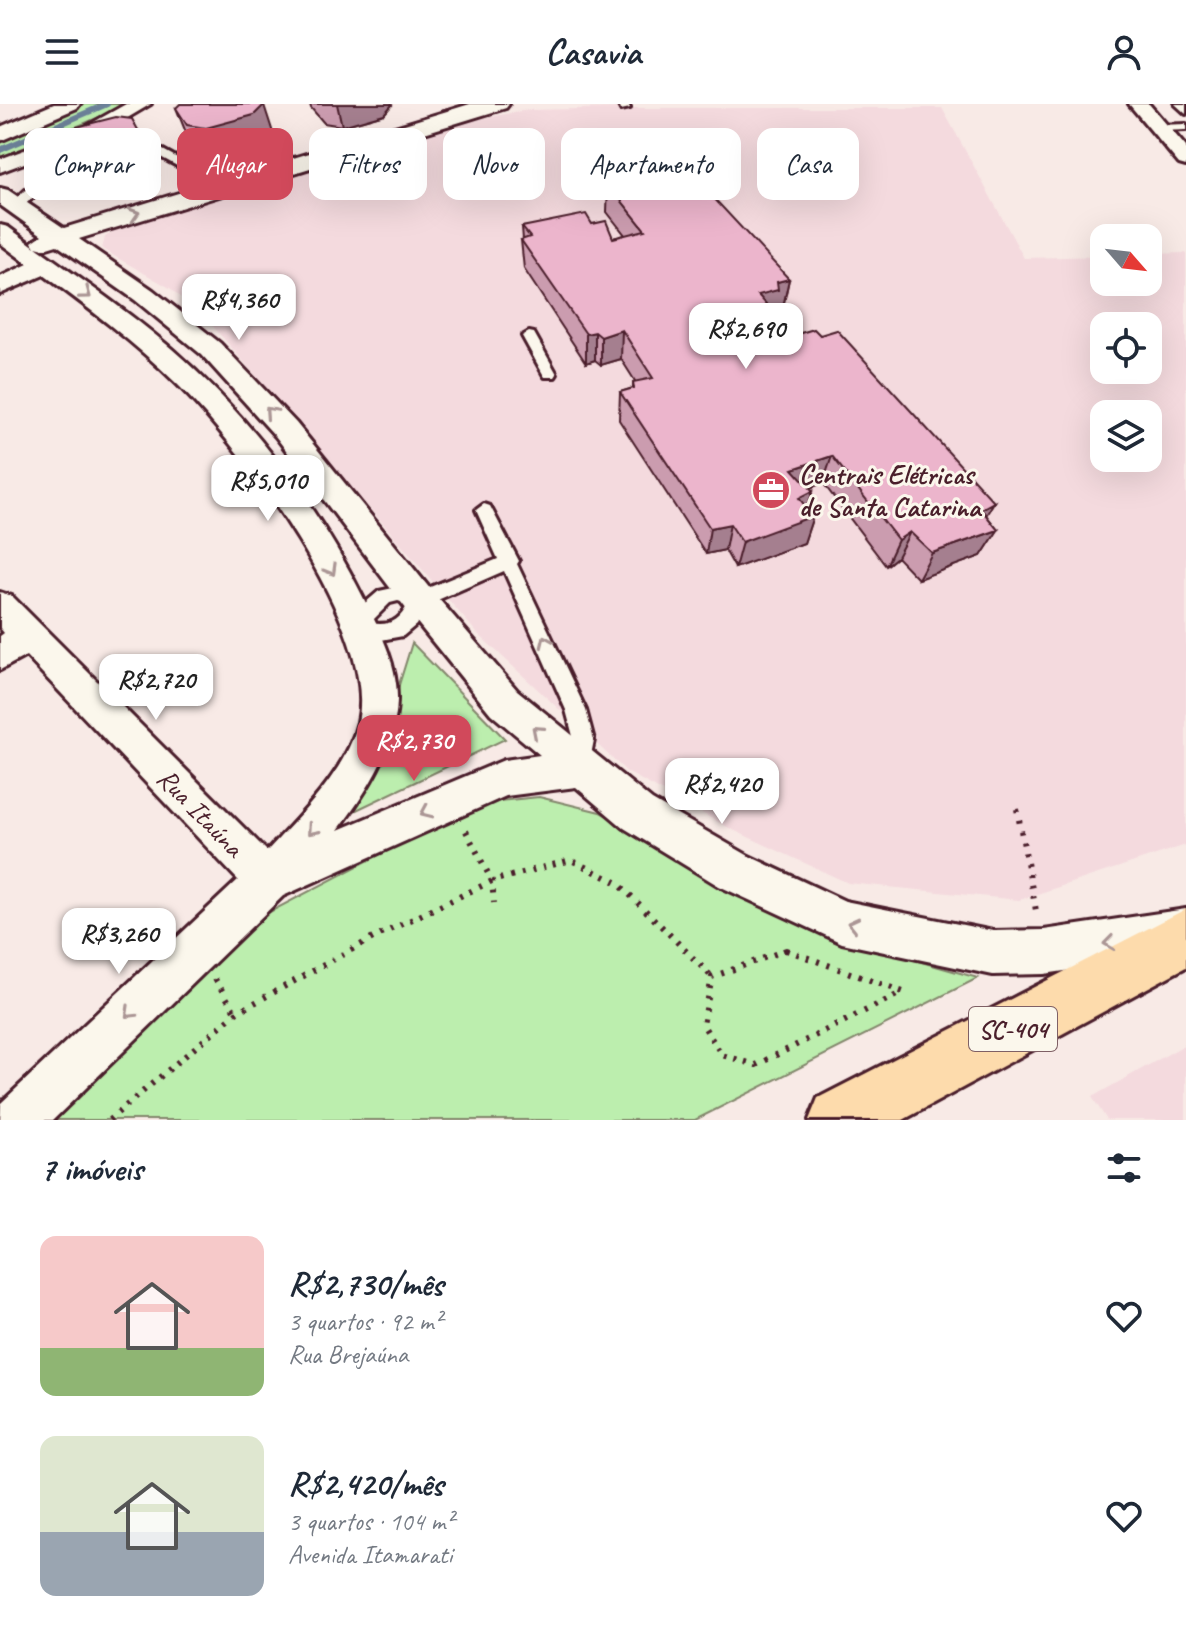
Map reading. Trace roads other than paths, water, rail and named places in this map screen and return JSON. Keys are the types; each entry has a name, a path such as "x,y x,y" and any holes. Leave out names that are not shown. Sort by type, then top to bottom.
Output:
{"main road":[{"name":"SC-404","path":"840,1120 1186,934"}],"street":[{"path":"0,135 70,104"},
{"path":"0,166 90,132 141,104"},
{"path":"24,231 499,104"},
{"path":"1139,104 1186,160"},
{"path":"0,287 24,231"},
{"path":"24,231 144,295 211,349 286,430 419,600 504,702 638,814 734,871 842,922 993,953 1044,952 1186,934"},
{"path":"18,1120 268,881 338,799 370,742 379,700 373,662 315,542 211,403 24,231"},
{"name":"Rua Itaúna","path":"0,606 14,645 268,881"},
{"path":"268,881 504,778 580,768"}],"lane":[{"path":"1180,104 1186,111"},
{"path":"1159,128 1186,127"},
{"path":"24,231 36,200"},
{"path":"529,336 550,374"},
{"path":"484,510 576,710 584,740 580,768"},
{"path":"419,600 412,619 392,633 359,628 364,614 385,596 398,594 419,600 510,561"}],"waterway":[{"path":"0,150 107,104"}],"place":[{"name":"Centrais Elétricas de Santa Catarina","path":"771,490"}]}
